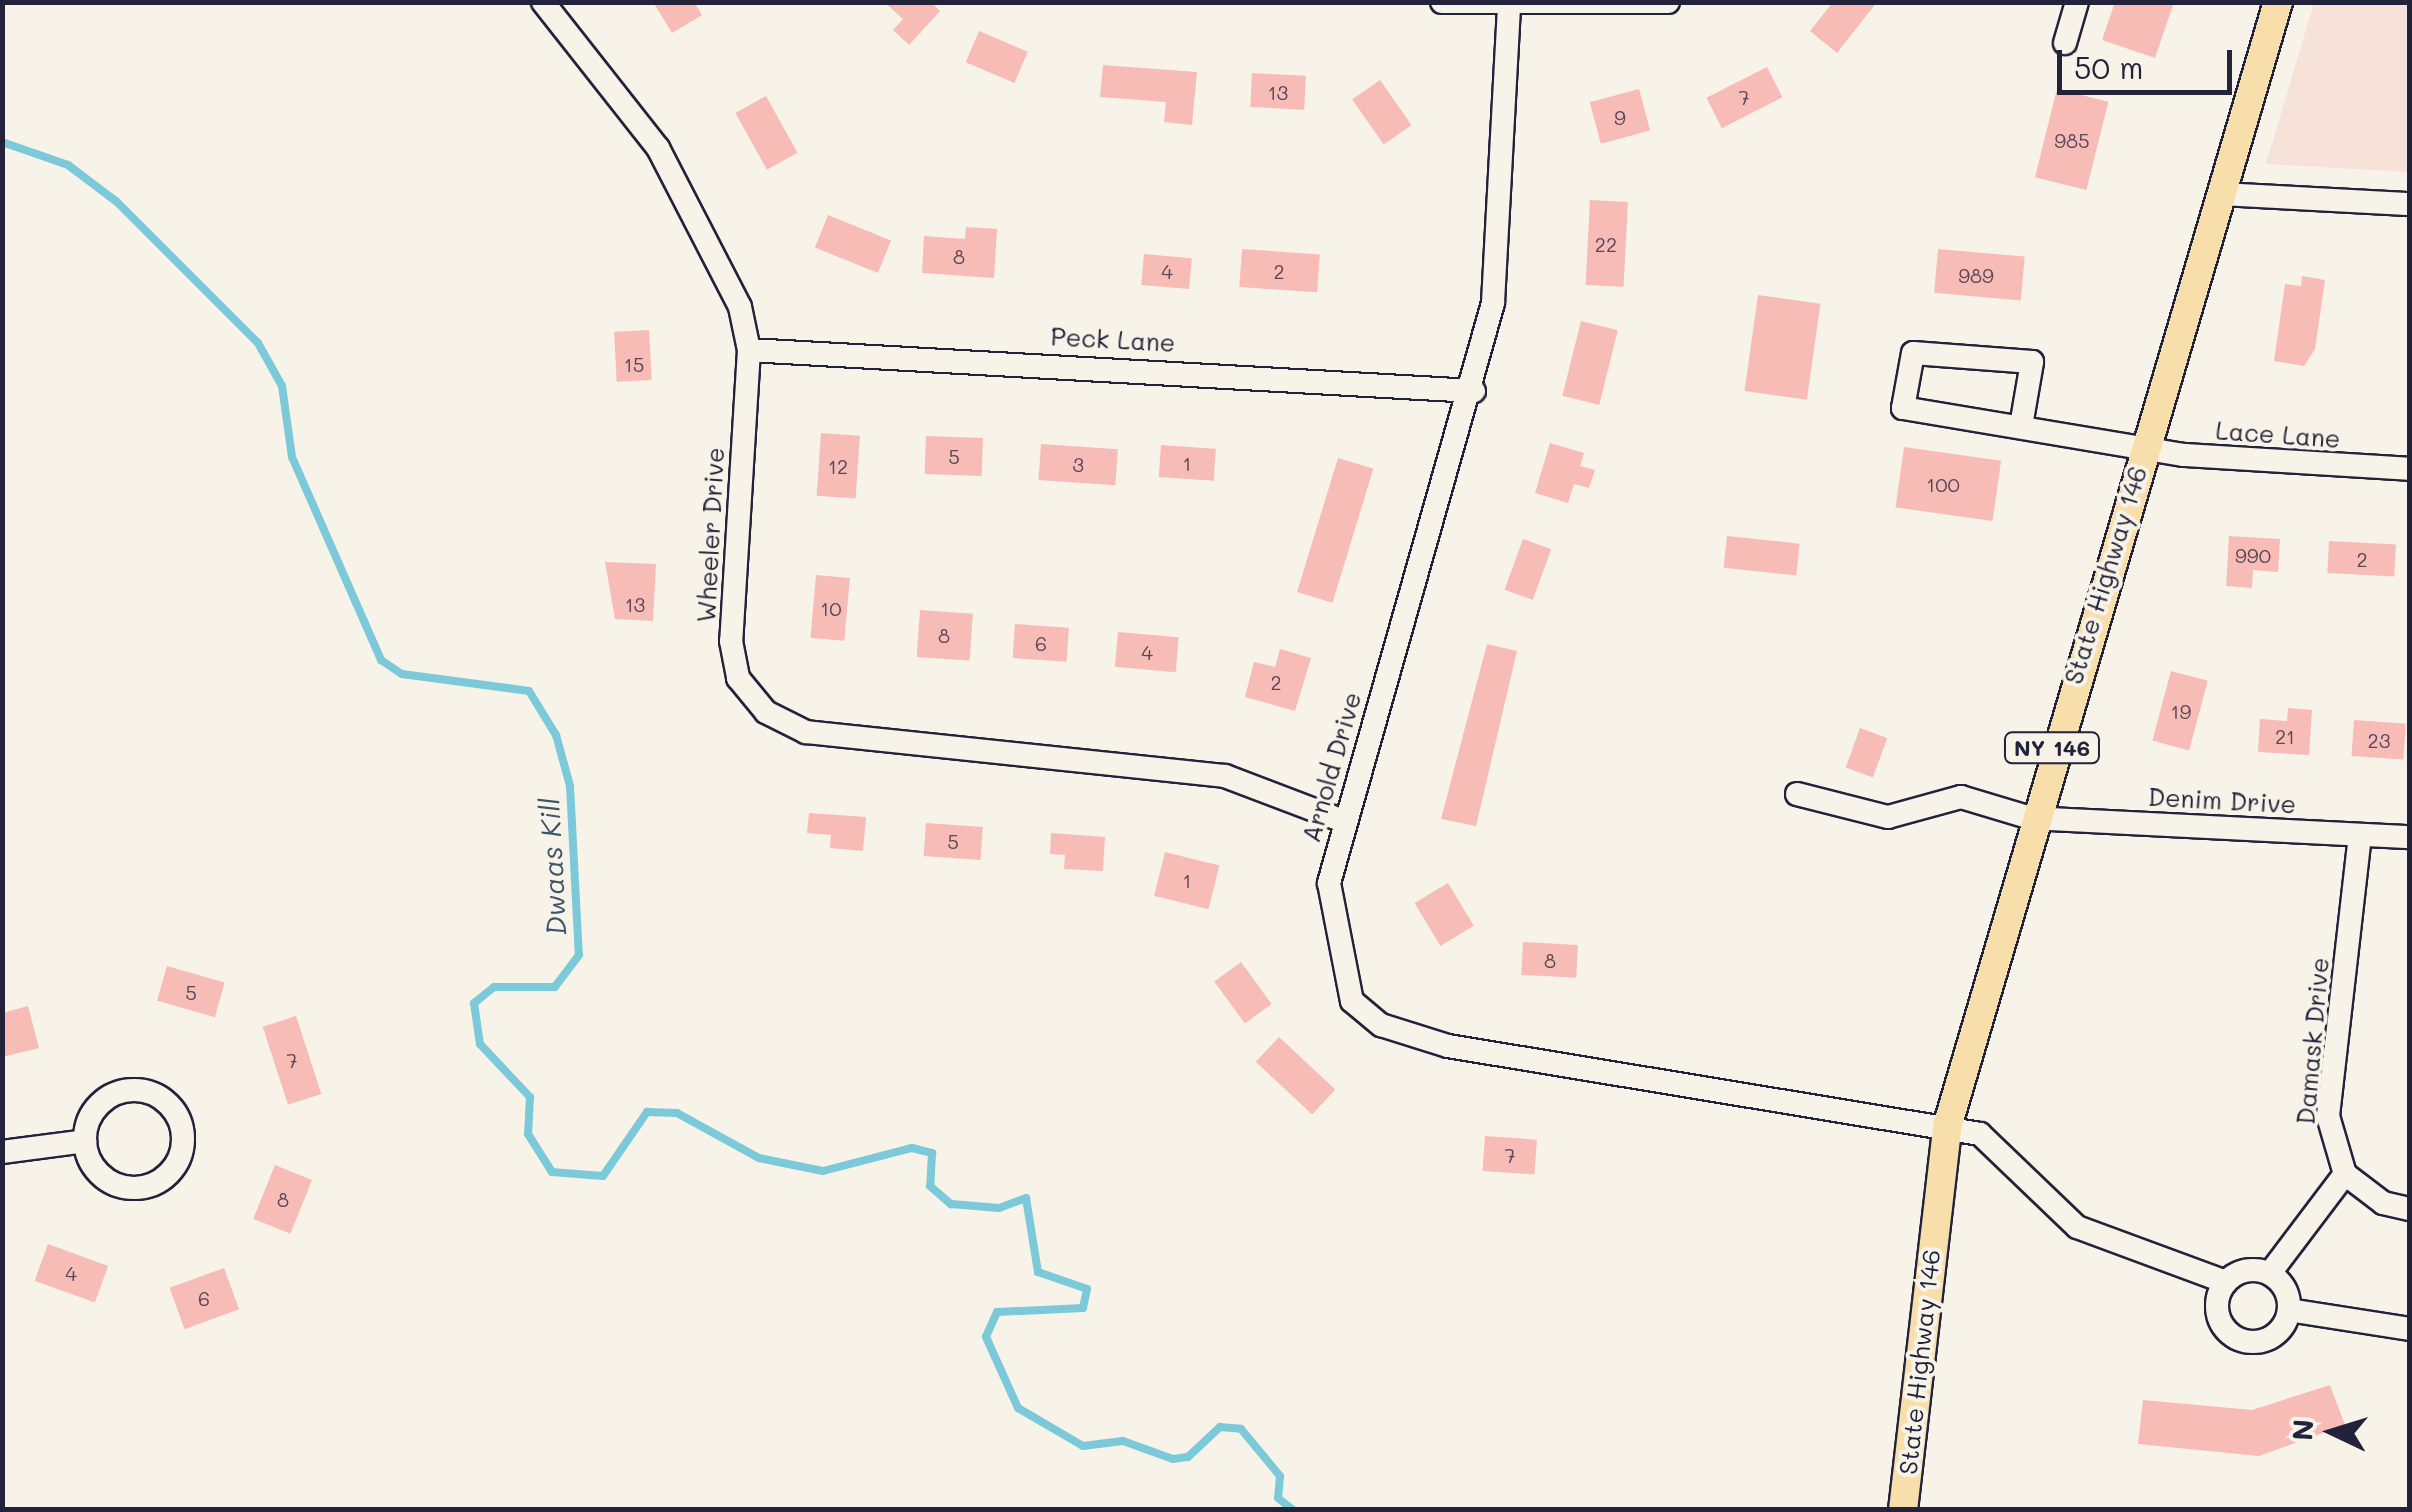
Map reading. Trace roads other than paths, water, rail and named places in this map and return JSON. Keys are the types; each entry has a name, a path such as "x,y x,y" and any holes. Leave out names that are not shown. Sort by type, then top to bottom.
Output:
{"main road":[{"name":"State Highway 146","path":"1903,1510 1948,1124 2031,818 2224,194 2272,4"}],"street":[{"name":"Wheeler Drive","path":"543,2 658,148 711,236 750,350 732,640 738,678 766,712 806,732 1225,776 1340,820"},
{"path":"1442,2 1509,7 1668,2"},
{"path":"2065,44 2077,2"},
{"name":"Arnold Drive","path":"1509,7 1493,303 1474,391 1340,820 1329,883 1332,930 1352,1002 1382,1025 1448,1046 1948,1124 2011,1154 2092,1235 2226,1282"},
{"path":"2224,194 2410,204"},
{"name":"Peck Lane","path":"750,350 1474,391"},
{"name":"Lace Lane","path":"2021,426 2032,362 1913,354 1903,408 2143,448 2410,469"},
{"name":"Denim Drive","path":"1796,794 1901,818 1979,798 2031,818 2410,838"},
{"name":"Damask Drive","path":"2345,1174 2328,1116 2360,835"},
{"path":"125,1090 164,1100 183,1137 168,1175 129,1188 94,1168 85,1141 100,1103 125,1090"},
{"path":"2,1152 85,1141"},
{"path":"2270,1273 2345,1174 2383,1203 2410,1208"},
{"path":"2270,1273 2242,1270 2226,1282 2217,1316 2234,1338 2276,1334 2289,1310"},
{"path":"2270,1273 2289,1310"},
{"path":"2289,1310 2410,1329"}],"waterway":[{"name":"Dwaas Kill","path":"2,142 68,165 117,202 258,343 282,386 292,457 381,660 402,674 529,691 556,735 570,786 579,955 555,987 494,987 474,1003 480,1044 530,1097 528,1134 552,1172 603,1176 647,1112 677,1113 759,1158 823,1171 912,1148 932,1153 930,1186 951,1204 999,1208 1026,1198 1038,1272 1087,1289 1083,1308 997,1312 986,1337 1018,1408 1083,1446 1123,1441 1173,1459 1188,1457 1220,1427 1241,1429 1280,1476 1278,1498 1293,1510"}]}
